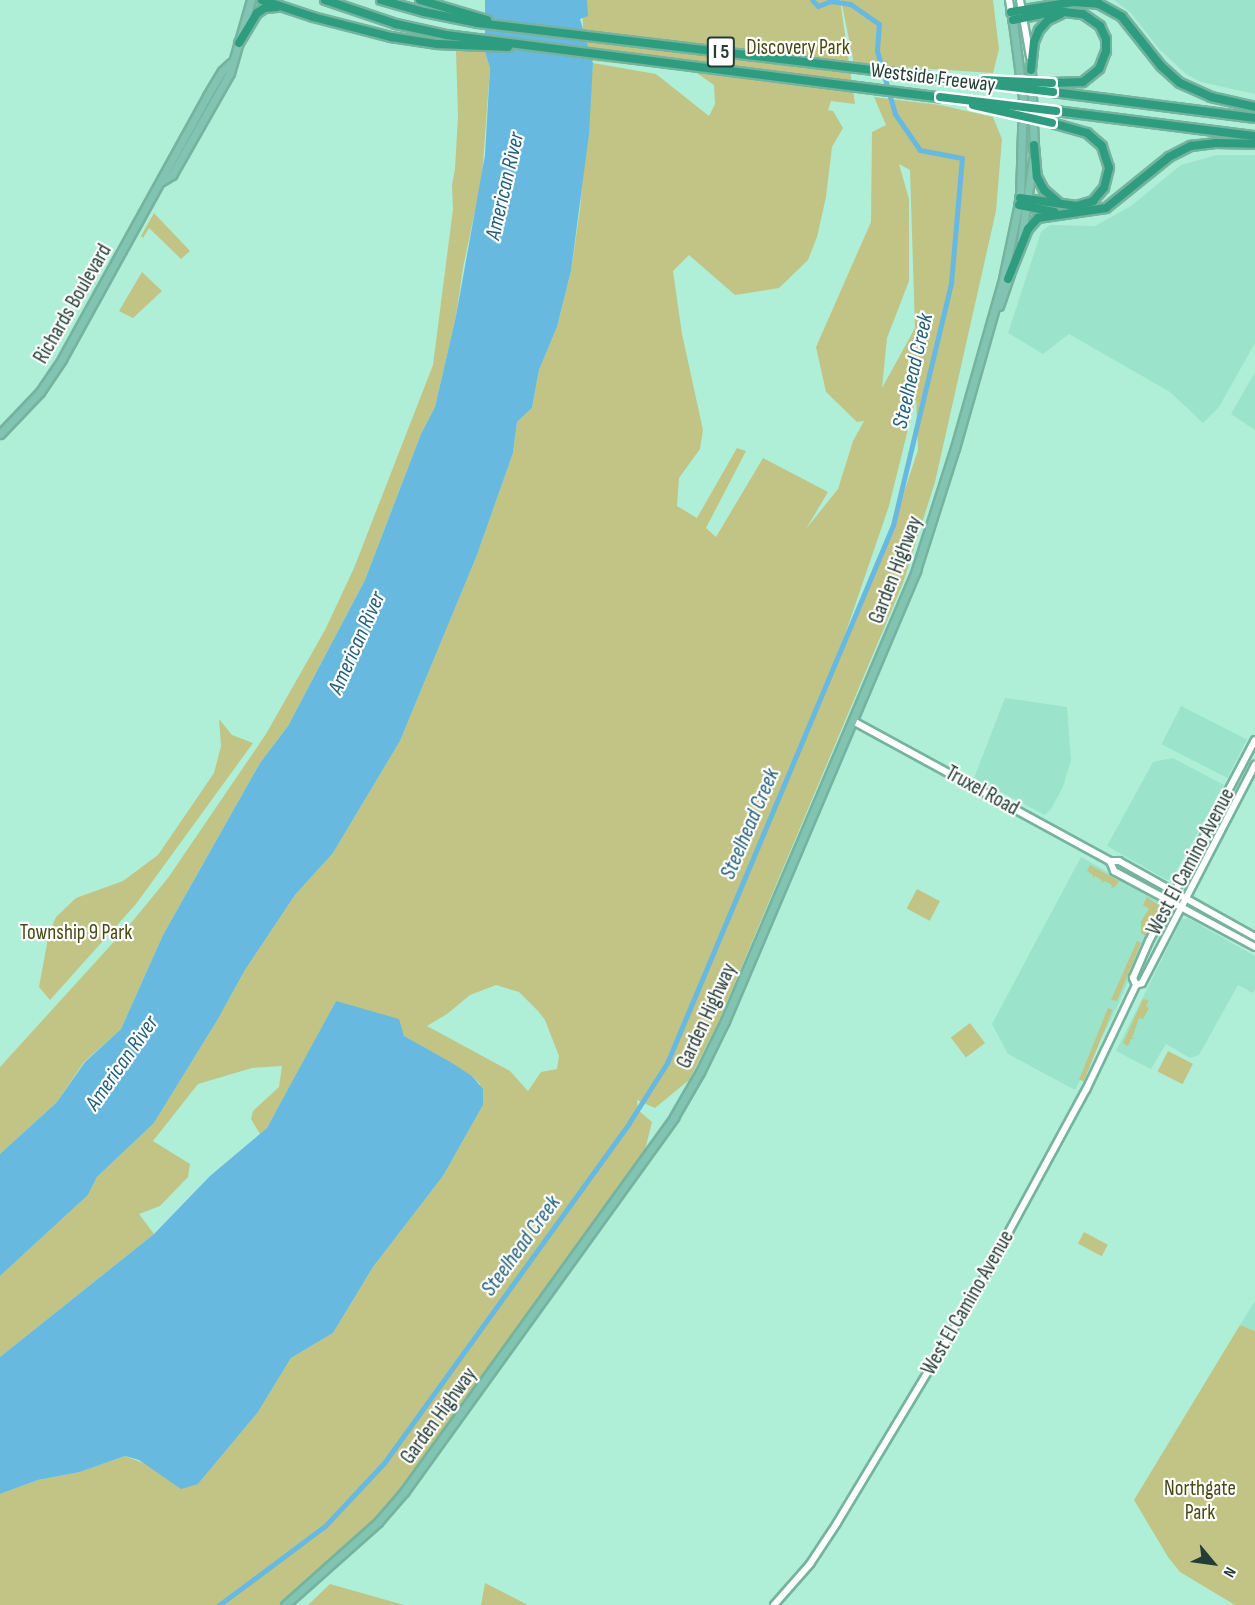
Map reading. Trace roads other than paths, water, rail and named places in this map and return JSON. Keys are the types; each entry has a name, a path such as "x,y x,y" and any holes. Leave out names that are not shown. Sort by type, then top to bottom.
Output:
{"highway":[{"path":"262,0 371,33 437,44 563,50"},
{"name":"Westside Freeway","path":"326,0 369,16 421,30 563,50 1255,136"},
{"name":"Westside Freeway","path":"381,0 424,12 515,27 1255,117"},
{"path":"420,0 515,27"},
{"path":"1033,0 1045,5"},
{"path":"1012,16 1045,5 1078,1 1108,8 1128,23 1161,66 1179,83 1211,97 1255,106"},
{"path":"239,43 257,13 264,8 282,7"},
{"path":"928,77 1052,83 1083,81 1095,74 1105,58 1106,39 1100,27 1089,17 1057,11 1023,13"},
{"path":"1031,70 1034,42 1039,30 1054,16 1071,12"},
{"path":"940,97 1052,123 1092,136 1102,146 1109,162 1107,183 1098,196 1083,205 1024,202"},
{"path":"1008,279 1030,225 1043,216 1082,214 1106,208 1169,157 1191,146 1216,142 1255,144"},
{"path":"1034,145 1040,184 1049,196 1065,205"},
{"path":"1024,202 1062,214"}],"main road":[{"name":"Richards Boulevard","path":"0,434 29,404 52,373 162,181 172,175 230,73 250,0"},
{"name":"Garden Highway","path":"305,1589 378,1522 404,1492 674,1117 700,1072 725,1021 853,721 924,547 1003,279 1024,202 1023,98 1009,0"},
{"name":"Garden Highway","path":"978,365 1020,243 1024,202 1034,145 1031,70 1020,0"},
{"name":"Truxel Road","path":"853,721 1110,861 1119,861 1255,940"},
{"name":"West El Camino Avenue","path":"1136,985 1133,978 1169,902 1255,740"},
{"name":"West El Camino Avenue","path":"774,1605 816,1556 981,1283 1086,1090 1136,985 1142,983 1255,765"},
{"name":"Truxel Road","path":"1110,861 1114,871 1255,947"},
{"path":"1243,941 1255,940"},
{"path":"285,1605 305,1589"},
{"path":"293,1605 305,1589"}],"water":[{"name":"American River","path":"485,0 587,0 588,16 580,19 593,63 589,134 571,271 557,327 539,370 532,408 517,422 513,453 477,555 400,741 333,853 295,895 245,970 218,1019 154,1123 97,1177 88,1195 0,1276 0,1154 57,1102 85,1062 121,1029 163,935 260,763 288,726 365,580 421,434 435,407 456,316 485,155 490,68 485,52"},
{"path":"336,1001 399,1019 404,1036 472,1076 483,1089 483,1105 443,1176 373,1267 333,1333 291,1358 258,1412 198,1484 181,1489 139,1460 125,1456 80,1472 38,1480 0,1494 0,1357 154,1234 210,1176 267,1128"}],"waterway":[{"name":"Steelhead Creek","path":"219,1605 325,1526 384,1463 629,1123 667,1063 893,525 951,283 962,158 920,150 895,114 877,51 879,24 850,4 831,1 818,6 812,0"}],"park label":[{"name":"Discovery Park","path":"798,48"},
{"name":"Township 9 Park","path":"76,933"},
{"name":"Northgate Park","path":"1200,1501"}]}
